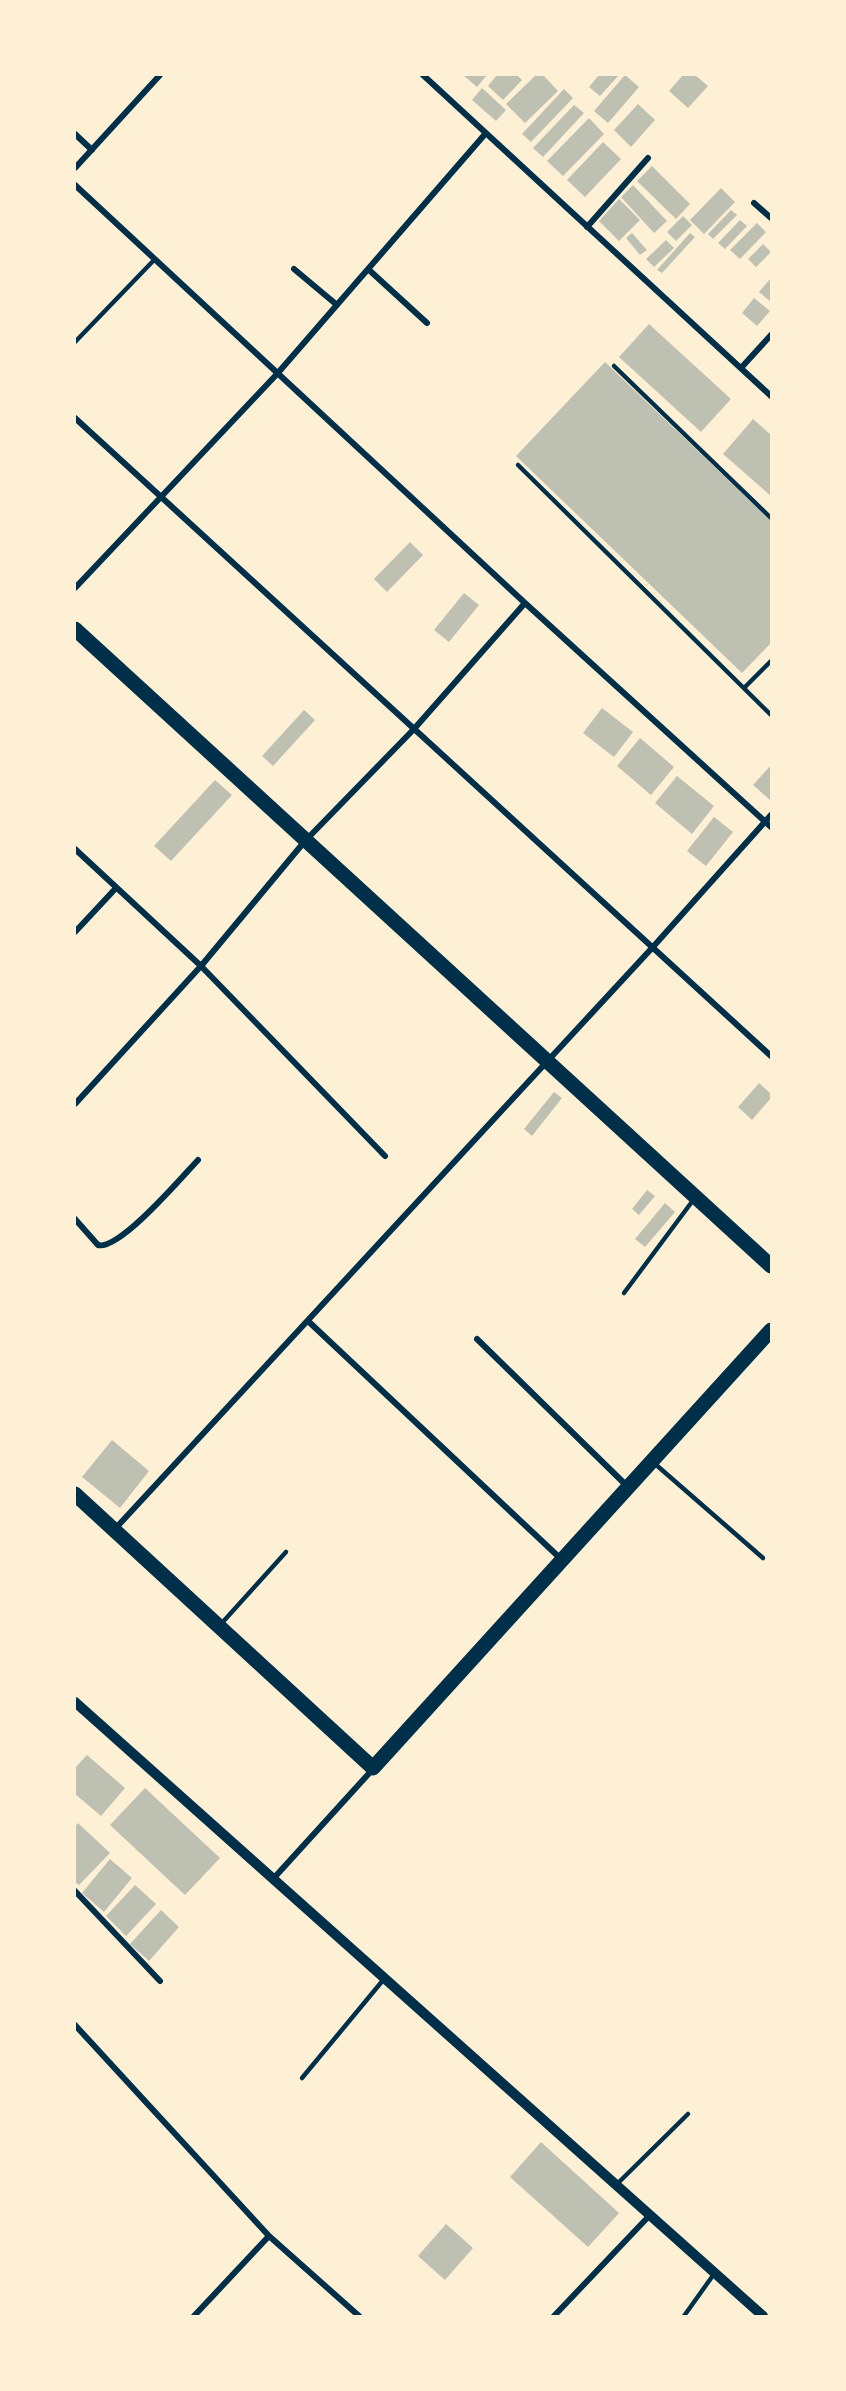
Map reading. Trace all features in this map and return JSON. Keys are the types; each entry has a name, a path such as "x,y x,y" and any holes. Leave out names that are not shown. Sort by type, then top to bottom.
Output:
{"main road":[{"path":"75,629 694,1198 771,1266"},
{"path":"75,1494 373,1768 771,1330"},
{"path":"75,1505 95,1513"}],"street":[{"path":"75,168 160,75"},
{"path":"423,75 771,396"},
{"path":"75,588 278,374 486,133"},
{"path":"75,134 92,150"},
{"path":"587,227 648,158"},
{"path":"75,185 525,603 771,827"},
{"path":"754,203 771,218"},
{"path":"294,269 337,305"},
{"path":"368,269 427,323"},
{"path":"741,368 771,335"},
{"path":"75,418 771,1056"},
{"path":"75,1104 201,966 305,841 414,729 525,603"},
{"path":"114,1530 652,948 771,815"},
{"path":"75,849 201,966 385,1156"},
{"path":"75,932 116,888"},
{"path":"75,1219 98,1245 108,1245 127,1232 198,1160"},
{"path":"308,1321 562,1560"},
{"path":"477,1339 628,1487"},
{"path":"75,1702 764,2316"},
{"path":"273,1879 373,1768"},
{"path":"75,1891 160,1981"},
{"path":"75,2025 269,2236 359,2316"},
{"path":"557,2315 650,2215"},
{"path":"194,2316 269,2236"}],"lane":[{"path":"75,342 155,259"},
{"path":"614,366 771,518"},
{"path":"518,465 771,714"},
{"path":"744,688 771,661"},
{"path":"624,1293 694,1198"},
{"path":"652,1461 763,1557"},
{"path":"219,1626 286,1552"},
{"path":"302,2078 385,1978"},
{"path":"616,2185 688,2114"},
{"path":"684,2316 715,2273"}],"building":[{"path":"463,75 487,75 477,87"},
{"path":"497,75 517,75 522,80 503,100 488,86"},
{"path":"536,75 543,75 558,91 525,123 506,104"},
{"path":"599,75 619,75 600,96 589,87"},
{"path":"625,75 639,87 608,123 594,111"},
{"path":"683,75 695,75 708,86 688,108 669,91"},
{"path":"482,88 506,110 496,121 472,100"},
{"path":"564,89 573,98 531,142 522,134"},
{"path":"638,104 655,120 631,147 614,130"},
{"path":"574,105 584,113 543,157 533,148"},
{"path":"589,118 604,134 563,176 547,161"},
{"path":"603,142 621,159 585,197 567,180"},
{"path":"652,166 690,204 676,219 637,181"},
{"path":"633,185 667,221 654,233 621,197"},
{"path":"721,188 735,202 704,234 690,220"},
{"path":"619,199 640,220 619,241 599,221"},
{"path":"731,210 737,215 713,239 708,234"},
{"path":"683,216 692,225 676,241 667,232"},
{"path":"740,220 747,226 725,249 718,243"},
{"path":"757,223 766,232 740,259 730,250"},
{"path":"632,233 647,250 640,255 626,238"},
{"path":"690,233 695,237 662,273 657,270"},
{"path":"666,240 674,248 654,267 646,259"},
{"path":"763,244 771,252 756,267 748,259"},
{"path":"771,278 771,302 759,292"},
{"path":"754,298 770,311 757,326 742,313"},
{"path":"649,324 731,399 701,432 619,357"},
{"path":"605,362 771,521 771,643 742,673 516,456"},
{"path":"753,419 771,435 771,496 723,454"},
{"path":"410,542 423,555 387,592 374,579"},
{"path":"464,593 479,605 449,642 434,630"},
{"path":"602,708 633,732 614,757 583,733"},
{"path":"304,710 315,720 273,766 262,756"},
{"path":"640,738 674,767 651,795 617,766"},
{"path":"771,765 771,801 753,785"},
{"path":"677,776 714,806 692,834 655,803"},
{"path":"215,780 232,795 171,861 154,846"},
{"path":"714,817 733,832 706,866 687,851"},
{"path":"759,1083 771,1094 771,1098 752,1120 738,1107"},
{"path":"554,1092 562,1098 532,1136 524,1129"},
{"path":"647,1190 655,1196 639,1215 632,1209"},
{"path":"665,1203 675,1212 645,1247 635,1239"},
{"path":"112,1440 149,1471 120,1508 82,1477"},
{"path":"87,1755 125,1788 101,1816 75,1794 75,1768"},
{"path":"145,1788 220,1858 185,1895 110,1825"},
{"path":"78,1823 110,1853 79,1885 75,1882 75,1827"},
{"path":"110,1859 132,1878 104,1912 82,1893"},
{"path":"135,1885 156,1904 126,1936 106,1916"},
{"path":"161,1910 179,1927 149,1961 130,1944"},
{"path":"541,2142 619,2213 588,2247 510,2177"},
{"path":"446,2224 473,2248 445,2280 418,2256"}]}
